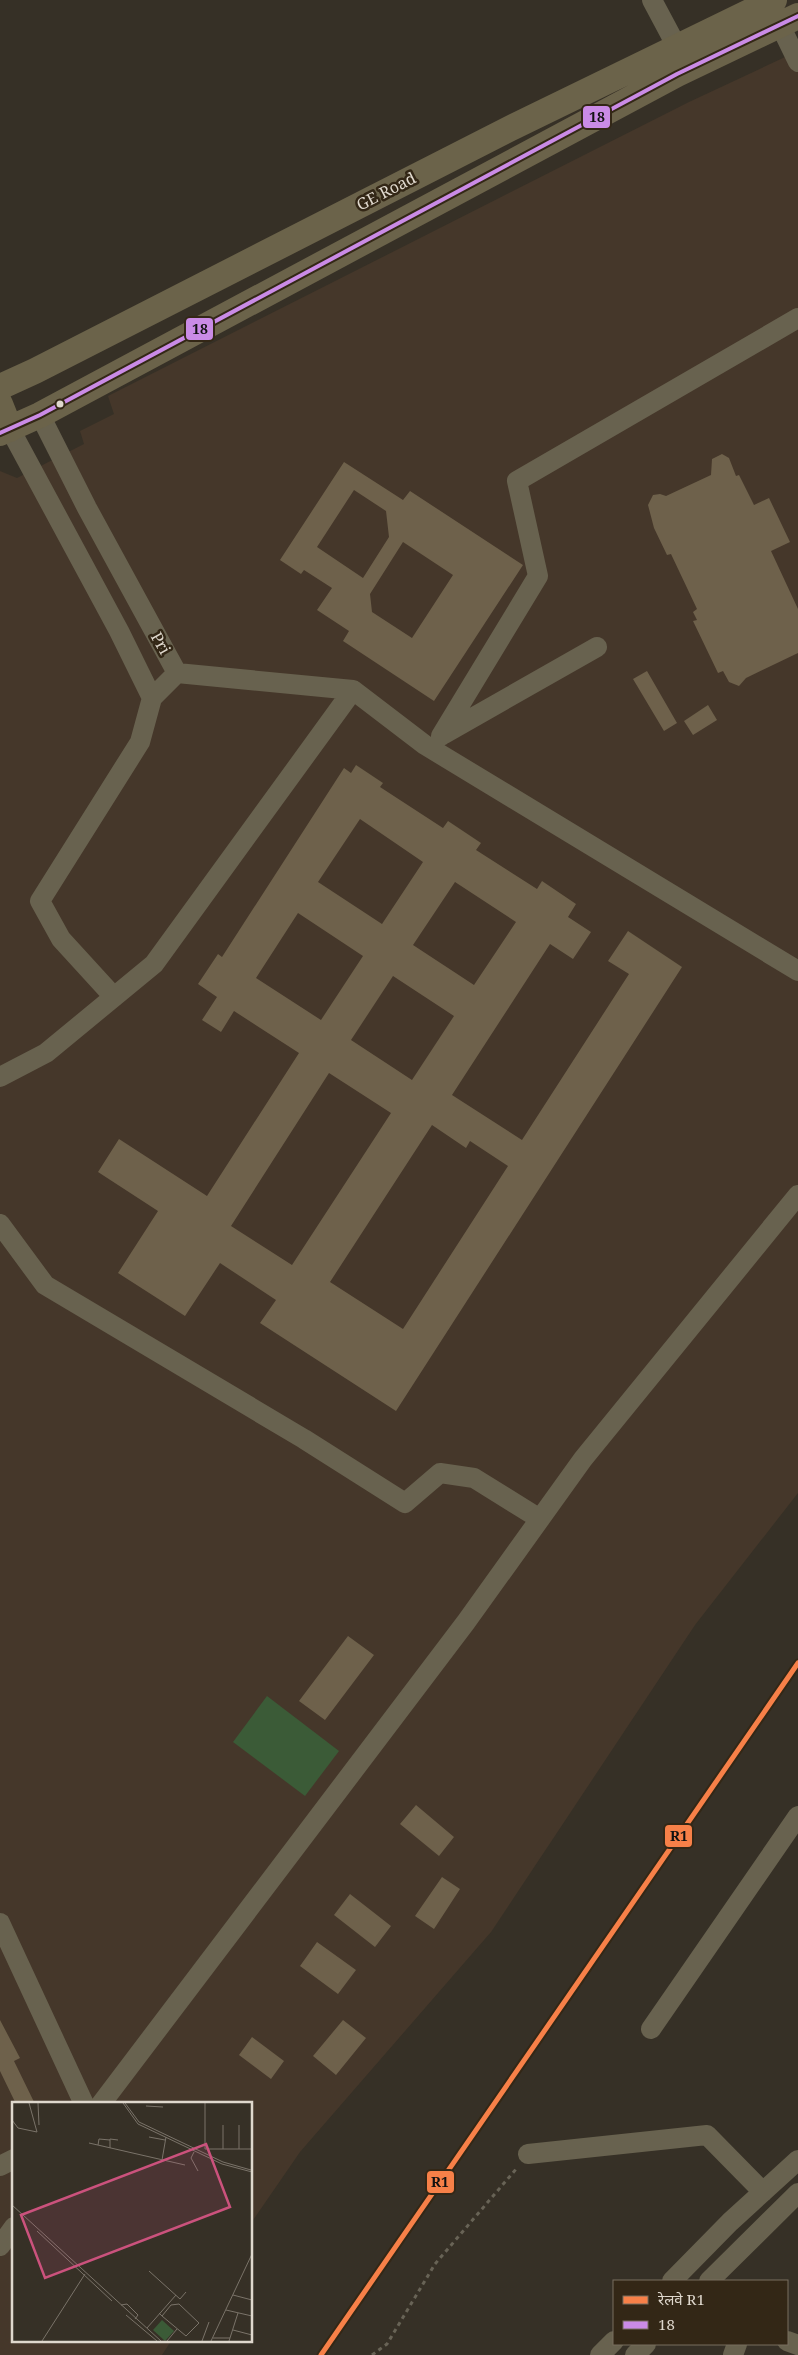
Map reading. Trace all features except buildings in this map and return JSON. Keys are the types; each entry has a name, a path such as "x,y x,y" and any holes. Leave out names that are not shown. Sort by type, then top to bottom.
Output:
{"main road":[{"name":"GE Road","path":"0,387 508,129 677,47 784,13"},
{"path":"0,404 5,431 40,415 676,74 784,13"},
{"path":"25,375 40,415"}],"street":[{"path":"652,0 677,47"},
{"path":"784,13 798,62"},
{"path":"433,741 538,576 517,481 798,318"},
{"name":"Pri","path":"40,415 60,456 177,673 353,690"},
{"path":"5,431 119,631 152,698"},
{"path":"433,741 597,647"},
{"path":"114,997 61,939 40,901 140,742 152,698 177,673"},
{"path":"0,1077 46,1053 154,964 353,690 798,971"},
{"path":"103,2102 466,1622 583,1459 798,1195"},
{"path":"0,1224 45,1285 304,1438 405,1503 440,1473 474,1478 540,1519"},
{"path":"651,2029 798,1816"},
{"path":"0,1923 83,2102"},
{"path":"528,2154 706,2135 763,2192"},
{"path":"0,2166 12,2159"},
{"path":"673,2280 730,2222 798,2160"},
{"path":"710,2280 798,2193"},
{"path":"0,2246 12,2230"},
{"path":"600,2355 613,2342"},
{"path":"635,2355 645,2345"}],"path":[{"path":"372,2355 387,2344 435,2264 528,2154"}],"shaded area":[{"path":"798,51 798,1493 695,1625 491,1932 300,2152 252,2222 252,2102 12,2102 12,2342 170,2342 162,2355 0,2355 0,471 17,478 84,444 80,431 114,414 108,396 689,102"}],"green space":[{"path":"267,1696 339,1751 305,1796 233,1742"}],"rail line":[{"name":"R1","path":"321,2355 798,1663"}],"transit line":[{"name":"18","path":"0,433 40,415 677,74 798,16"}]}
